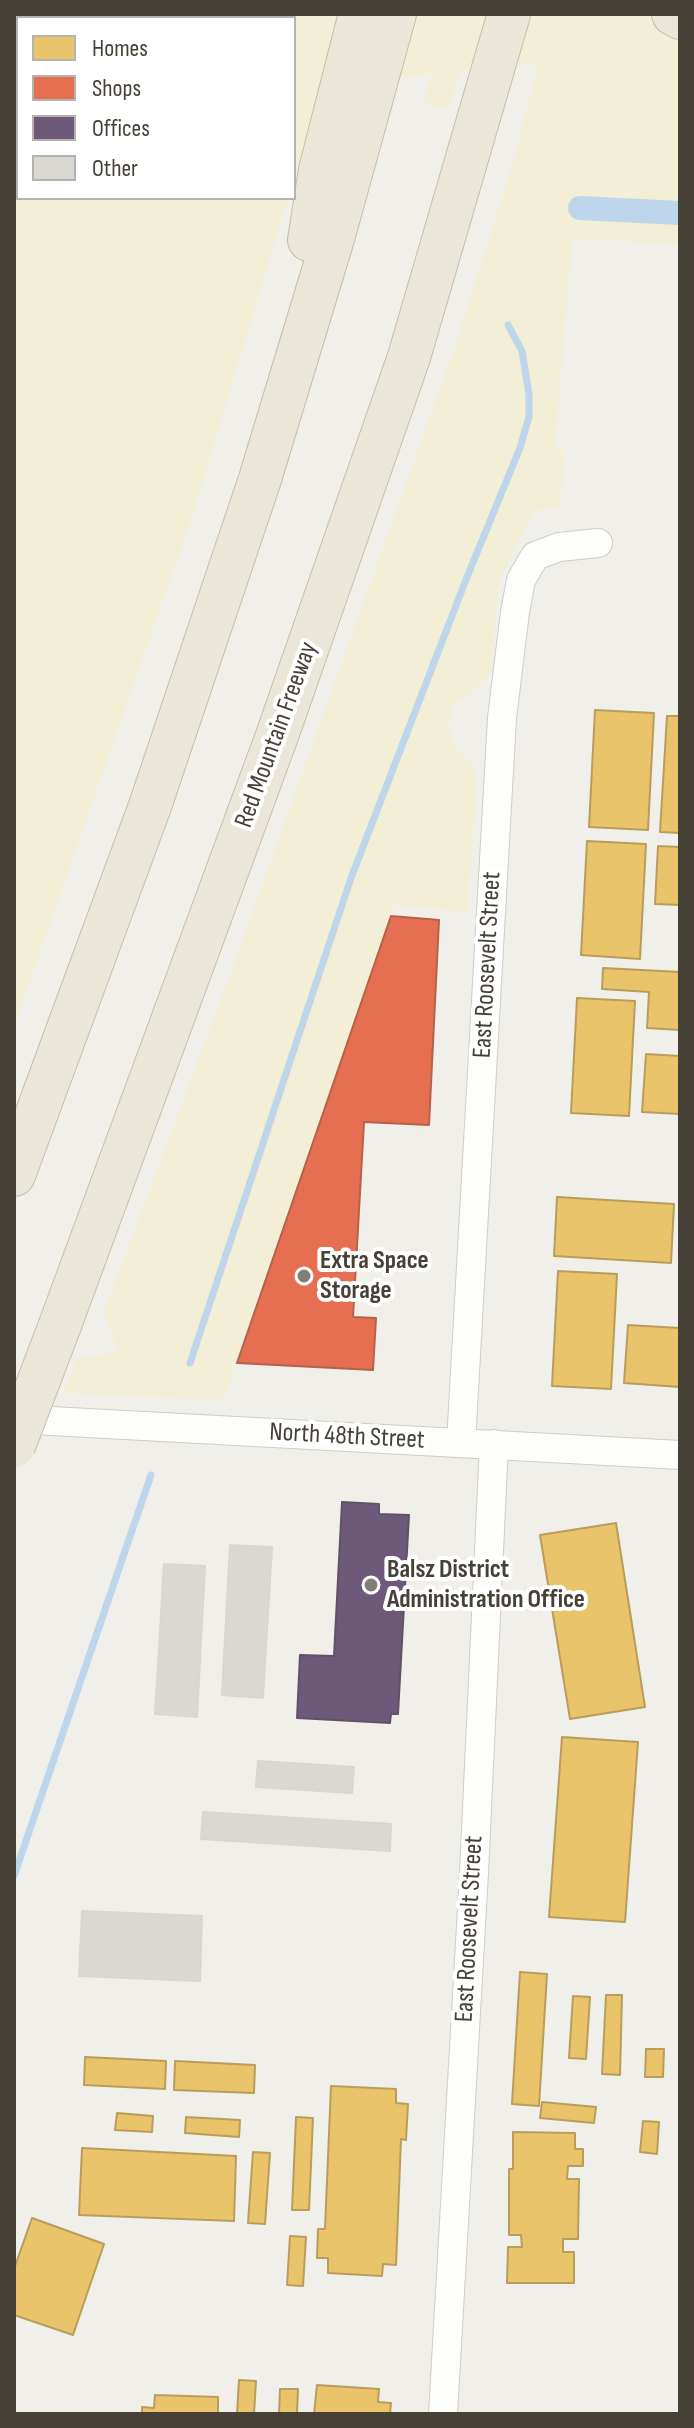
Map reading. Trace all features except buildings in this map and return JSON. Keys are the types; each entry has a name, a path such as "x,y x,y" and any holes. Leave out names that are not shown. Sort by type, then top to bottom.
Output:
{"highway":[{"path":"14,16 40,14"},
{"path":"360,14 361,81"},
{"path":"14,1175 169,752 285,399 320,170 395,14"},
{"name":"Red Mountain Freeway","path":"14,1446 278,733 409,357 467,150 511,14"},
{"path":"673,14 680,18"}],"street":[{"name":"East Roosevelt Street","path":"461,1443 502,718 515,612 521,580 535,556 559,547 598,543"},
{"name":"North 48th Street","path":"14,1419 680,1455"},
{"name":"East Roosevelt Street","path":"443,2414 475,1858 494,1444"}],"sand":[{"path":"680,14 680,244 572,239 555,448 566,451 559,508 535,510 500,576 490,674 473,692 452,706 448,725 453,744 477,778 467,912 394,905 224,1400 64,1393 77,1358 118,1351 104,1312 228,981 457,341 512,166 538,64 460,69 449,109 424,104 431,74 322,85 296,171 296,16 276,16"},
{"path":"14,43 16,200 287,200 191,520 14,1027"}],"waterway":[{"path":"580,208 680,213"},
{"path":"190,1363 351,878 520,448 529,417 529,394 522,351 508,325"},
{"path":"14,1876 151,1475"}],"place":[{"name":"Extra Space Storage","path":"304,1276"},
{"name":"Balsz District Administration Office","path":"371,1585"}]}
